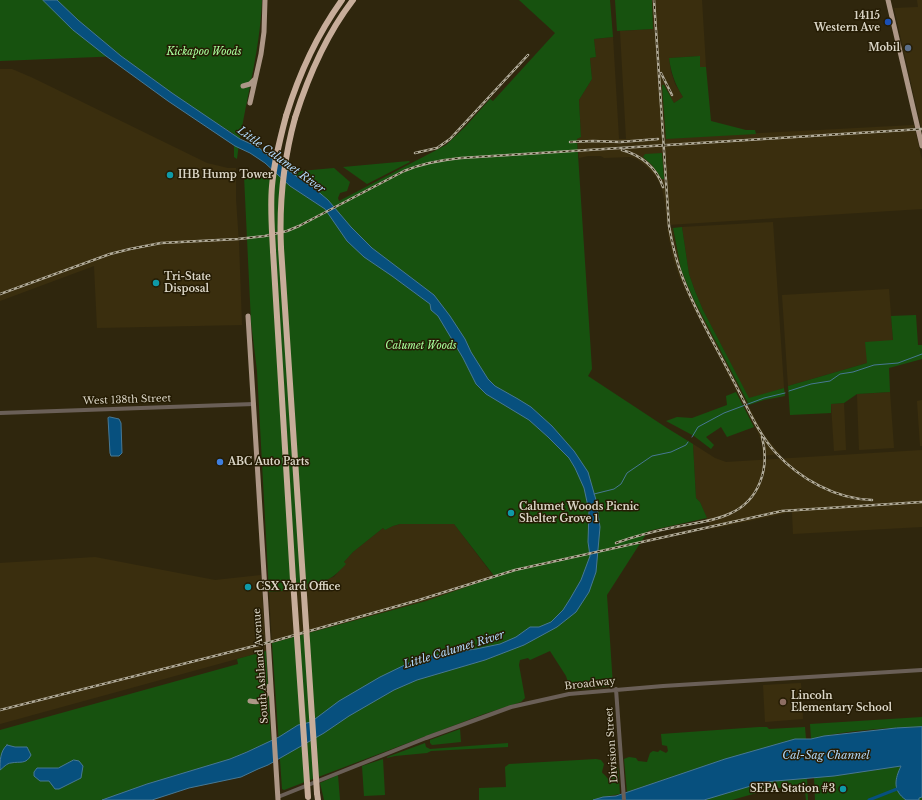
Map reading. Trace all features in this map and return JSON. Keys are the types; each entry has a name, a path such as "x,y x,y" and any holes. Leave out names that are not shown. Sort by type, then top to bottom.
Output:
{"highway":[{"path":"308,798 293,580 271,204 275,162 286,116 298,78 307,57 330,16 342,0"},
{"path":"317,797 281,248 280,208 285,157 294,118 317,60 336,26 353,0"}],"main road":[{"path":"250,103 261,54 265,0"},
{"path":"888,0 922,146"},
{"path":"243,86 250,84 255,79"},
{"name":"South Ashland Avenue","path":"248,316 278,799"},
{"path":"250,701 258,702 265,698 268,692 271,677"}],"street":[{"name":"West 138th Street","path":"0,413 254,404"},
{"name":"Broadway","path":"278,799 412,744 511,707 570,694 616,689 922,670"},
{"name":"Division Street","path":"616,689 624,800"}],"shaded area":[{"path":"652,0 702,0 706,67 700,67 700,56 669,58 675,84 683,97 674,103 664,85 666,138 914,125 922,160 922,209 667,225 662,188 656,177 648,168 637,159 630,157 604,158 601,156 588,156 579,158 577,139 581,137 579,100 592,79 590,58 596,57 594,39 613,37 619,139 626,139 620,31 653,29","holes":["662,154 662,179 652,165 643,157"]},
{"path":"917,0 922,0 922,131 894,8 918,7"},
{"path":"0,69 12,69 33,78 207,163 228,168 236,168 242,325 97,328 94,266 0,301"},
{"path":"773,222 784,388 749,399 703,310 695,291 689,274 682,227"},
{"path":"673,228 676,247 687,284 695,302 757,422 765,436 780,454 763,456 762,444 759,435 692,305 679,276 673,258 667,229"},
{"path":"889,289 893,341 867,363 788,386 782,295"},
{"path":"890,392 894,448 859,450 857,394"},
{"path":"922,400 922,446 920,446 917,401"},
{"path":"844,403 846,450 834,451 831,404"},
{"path":"693,444 715,458 726,462 922,450 922,527 793,534 792,512 711,529 700,502 696,498"},
{"path":"400,524 454,524 495,578 426,601 272,643 269,592 307,589 307,584 334,577 353,552 383,528 385,530"},
{"path":"95,557 215,580 261,575 266,651 0,724 0,563"},
{"name":"Lincoln Elementary School","path":"801,683 803,719 765,722 763,685"}],"green space":[{"name":"Kickapoo Woods","path":"0,0 262,0 261,20 255,60 237,159 234,157 234,134 195,110 121,56 0,61"},
{"name":"Calumet Woods","path":"519,0 610,0 613,37 594,39 596,57 590,58 592,79 579,100 581,137 577,139 592,369 588,376 693,444 696,498 700,502 707,518 648,531 607,595 613,686 574,690 569,685 566,676 550,651 530,660 528,658 520,660 519,665 525,698 521,702 484,714 284,790 282,789 272,643 426,601 495,577 454,524 400,524 385,530 383,528 353,552 344,562 346,564 329,579 307,584 308,589 269,592 257,371 251,322 244,176 276,173 290,186 325,209 289,172 334,168 350,182 347,191 340,193 338,198 339,201 446,145 465,127 490,99 493,101 555,33"},
{"path":"615,0 652,0 653,29 617,31"},
{"path":"700,56 700,67 706,67 711,121 746,130 755,130 756,134 666,139 662,85 664,85 674,103 683,97 674,78 669,58"},
{"path":"662,153 664,179 662,179 652,165 643,157 645,154"},
{"path":"410,162 367,184 343,167"},
{"path":"682,227 689,274 695,291 703,310 749,398 784,388 785,396 764,400 749,405 695,302 681,269 673,228"},
{"path":"916,315 918,345 922,345 922,359 889,368 890,392 857,394 844,403 831,404 831,413 790,415 788,386 867,363 865,342 893,340 891,316"},
{"path":"736,392 754,427 727,437 721,427 706,437 714,445 711,449 694,436 666,421 677,417 692,418 727,405 726,396"},
{"path":"266,651 271,741 230,759 147,784 102,800 0,800 0,730 238,664 237,659"},
{"path":"922,717 922,727 852,732 811,739 810,724"},
{"path":"767,727 769,729 805,727 806,739 795,739 725,759 627,792 624,759 629,757 636,758 638,761 647,762 650,753 653,751 658,752 660,750 666,753 668,751 667,746 662,745 661,734"},
{"path":"460,729 461,742 432,745 430,743 430,740"},
{"path":"425,743 426,747 430,749 508,743 508,747 431,751 427,753 387,758"},
{"path":"383,759 385,795 364,796 362,766"},
{"path":"596,759 601,760 604,764 602,773 608,779 613,770 618,766 620,794 593,800 479,800 479,788 506,787 505,767 509,764"},
{"path":"902,766 922,790 922,800 815,800 814,777 834,776"},
{"path":"338,775 340,800 324,800 320,783"},
{"path":"807,778 808,800 806,800 804,783 760,792 732,800 704,800 764,782"}],"water":[{"path":"43,0 57,0 78,20 121,56 240,139 258,147 273,160 315,189 328,200 351,227 372,248 434,295 465,339 471,352 488,379 495,386 531,407 552,426 574,451 588,472 596,500 600,527 596,572 589,592 576,612 557,627 524,645 485,660 417,680 394,690 268,765 241,777 189,788 152,800 102,800 147,784 230,759 247,752 279,737 298,725 311,722 339,701 380,677 417,659 500,644 516,637 530,627 539,627 551,622 563,610 570,599 581,580 590,556 588,542 589,511 584,488 569,458 529,420 486,394 476,384 463,358 438,316 431,310 430,304 364,257 347,241 325,209 290,186 265,163 250,153 235,146 168,101 106,56 73,30"},
{"path":"108,418 119,419 121,423 122,453 119,456 111,456 110,453"},
{"name":"Cal-Sag Channel","path":"922,727 922,797 919,798 919,800 906,800 898,792 896,780 901,766 834,776 764,782 704,800 593,800 603,797 616,796 725,759 795,739 811,739 824,736 896,728"},
{"path":"7,745 27,747 31,755 25,761 10,763 0,770 0,760"},
{"path":"74,760 79,761 83,766 81,778 59,789 55,789 49,781 40,781 34,776 34,772 37,768 58,768"}],"waterway":[{"path":"789,391 811,384 830,381 840,374 853,372 874,365 898,363 922,354"},
{"path":"692,437 698,427 724,413 764,398 785,393"},
{"path":"594,494 614,489 621,484 627,473 652,456 671,452 686,445 688,442"},
{"path":"869,800 897,789"}],"railway":[{"path":"654,0 669,226 676,258 687,289 699,316 752,418 769,445 776,453 807,479 832,492 859,499 872,500"},
{"path":"415,153 437,148 450,139 528,55"},
{"path":"661,73 672,95"},
{"path":"0,294 110,254 130,249 161,243 265,236 287,231 404,171 439,161 461,158 922,129"},
{"path":"570,142 620,142 658,139"},
{"path":"622,150 636,155 647,163 657,174 663,187"},
{"path":"616,543 653,532 716,519 740,508 755,492 760,482 765,460 762,437"},
{"path":"0,710 274,641 419,600 515,570 782,511 922,502"}],"place":[{"name":"14115 Western Ave","path":"888,22"},
{"name":"Mobil","path":"908,48"},
{"name":"IHB Hump Tower","path":"170,175"},
{"name":"Tri-State Disposal","path":"156,283"},
{"name":"ABC Auto Parts","path":"220,462"},
{"name":"Calumet Woods Picnic Shelter Grove 1","path":"511,513"},
{"name":"CSX Yard Office","path":"248,587"},
{"name":"Lincoln Elementary School","path":"783,702"},
{"name":"SEPA Station #3","path":"843,789"}],"water label":[{"name":"Little Calumet River","path":"281,160"},
{"name":"Little Calumet River","path":"454,650"}]}
